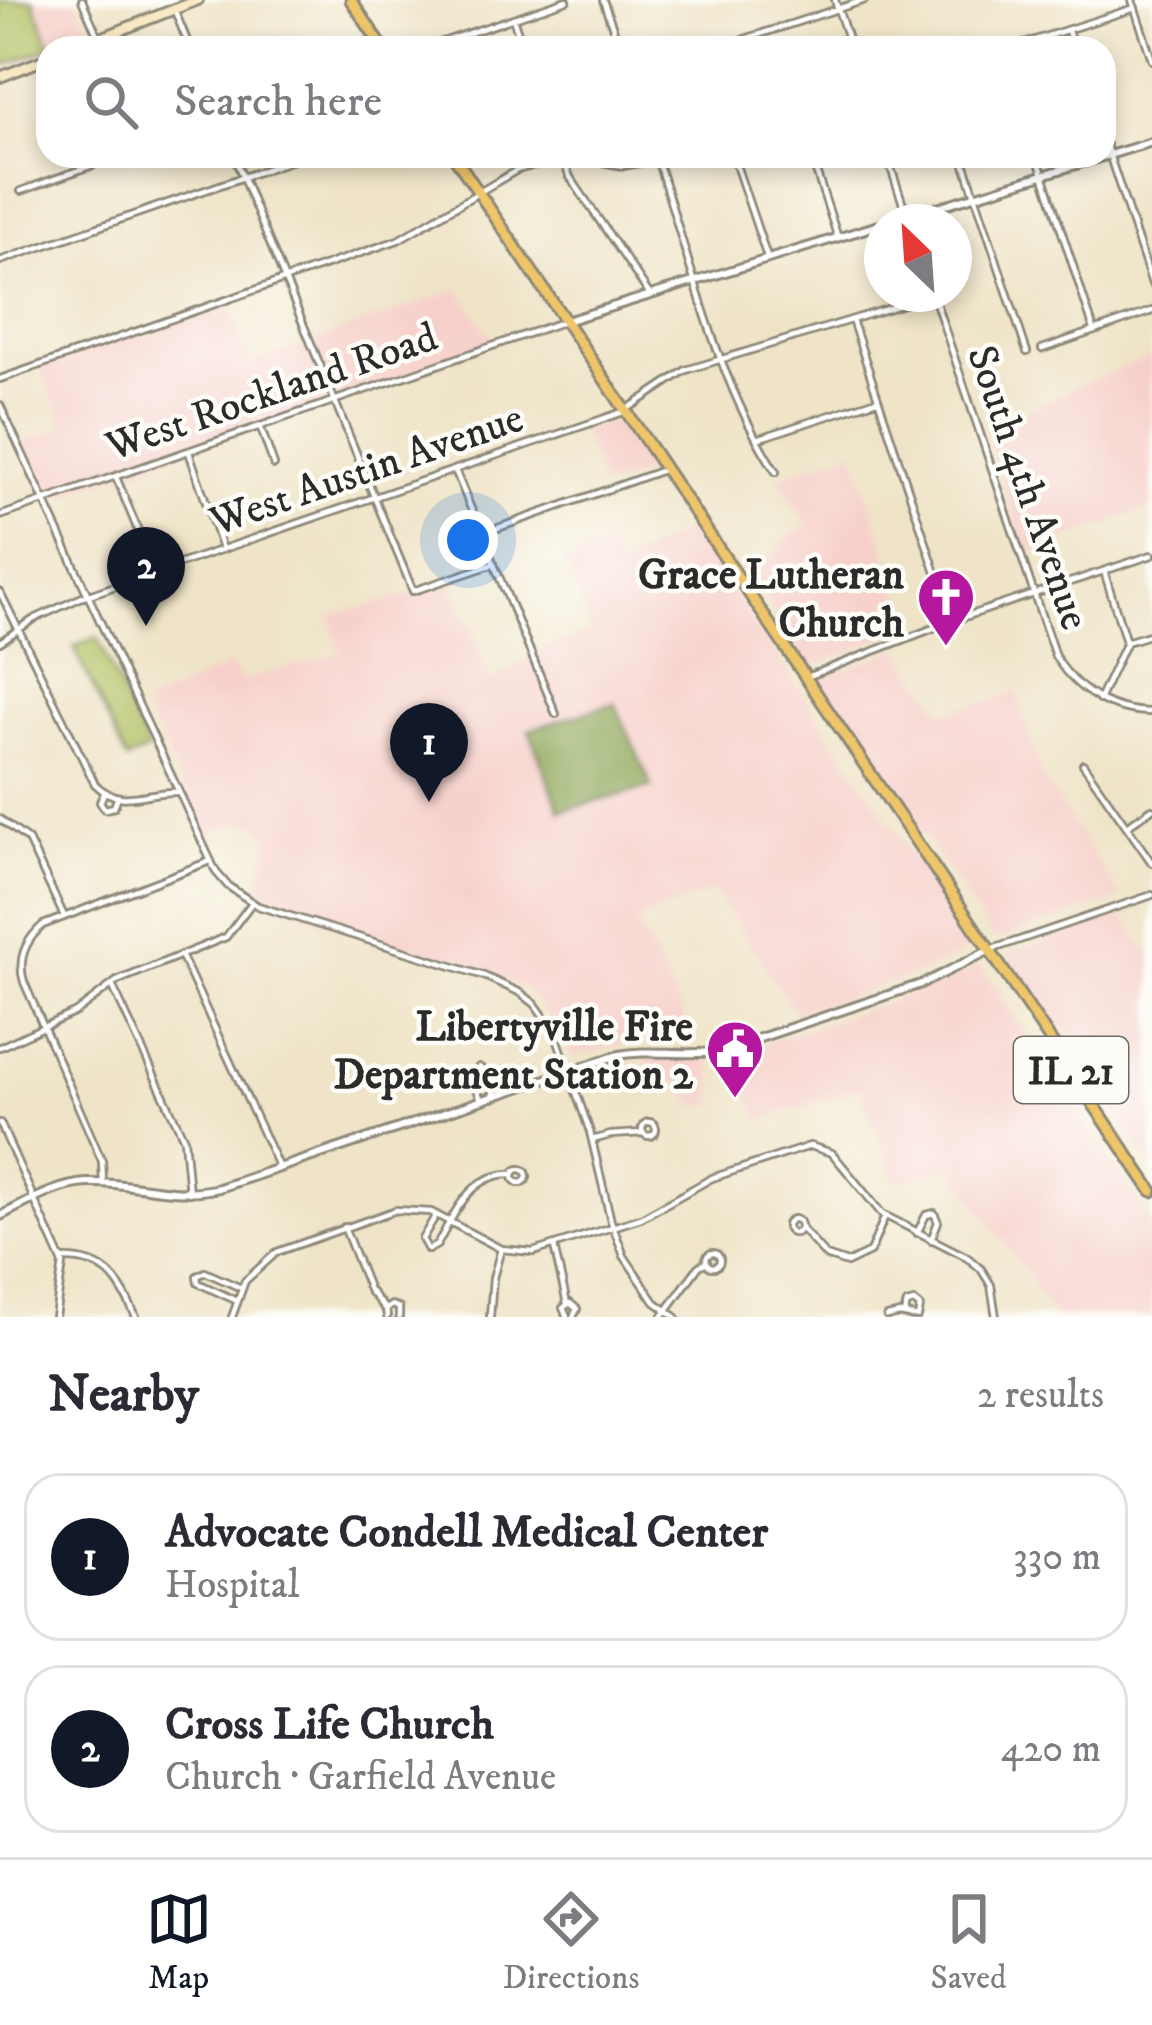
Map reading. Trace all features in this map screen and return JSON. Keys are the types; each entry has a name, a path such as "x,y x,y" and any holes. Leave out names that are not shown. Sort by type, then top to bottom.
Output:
{"main road":[{"path":"106,36 198,0"},
{"path":"351,0 375,36"},
{"path":"0,77 36,63"},
{"name":"IL 21","path":"462,168 1152,1191"}],"street":[{"path":"82,0 98,36"},
{"path":"460,36 567,0"},
{"path":"603,0 616,36"},
{"path":"836,0 847,36"},
{"path":"754,36 866,0"},
{"path":"1047,36 1133,4 1152,60"},
{"path":"180,5 187,36"},
{"path":"513,18 520,36"},
{"path":"1068,29 1070,36"},
{"path":"1116,153 1152,142"},
{"path":"21,191 85,168"},
{"path":"239,168 413,591 494,564"},
{"path":"0,261 269,168"},
{"path":"0,379 406,237 477,191 524,168"},
{"path":"566,168 650,295"},
{"path":"660,168 737,402 776,472"},
{"path":"737,168 768,260"},
{"path":"815,168 838,238"},
{"path":"891,168 903,204"},
{"path":"966,168 1027,352"},
{"path":"1040,168 1094,330"},
{"path":"952,204 1068,168"},
{"path":"1113,168 1152,284"},
{"path":"563,322 864,230"},
{"path":"1042,349 1152,311"},
{"name":"West Austin Avenue","path":"0,642 87,596 623,412 686,370 877,312"},
{"name":"South 4th Avenue","path":"939,312 1048,643 1065,673 1099,700"},
{"path":"852,320 952,621"},
{"name":"West Rockland Road","path":"0,515 563,322"},
{"path":"757,439 878,399"},
{"path":"0,405 169,775 210,861 228,886 252,903 507,985 536,1004 548,1019 569,1071 613,1227 641,1286 664,1314 676,1317"},
{"path":"260,426 274,465"},
{"path":"189,451 222,549"},
{"path":"454,470 556,715"},
{"path":"481,534 663,470"},
{"path":"116,476 155,572"},
{"path":"804,678 952,621 1152,555"},
{"path":"1104,571 1126,642 1099,700 1152,712"},
{"path":"0,592 86,771 104,793 140,799 159,791 178,792"},
{"path":"1126,642 1152,634"},
{"path":"1083,764 1152,863"},
{"path":"159,791 169,775"},
{"path":"104,793 100,802 105,808 113,807 117,798"},
{"path":"1127,826 1152,809"},
{"path":"0,819 28,840 64,917"},
{"path":"103,1184 102,1161 21,968 34,933 210,861"},
{"path":"0,1216 75,1184 189,1193 640,1050 724,1050 924,983 989,950 1152,896"},
{"path":"0,1047 76,1012 112,985 226,937 252,903"},
{"path":"181,956 279,1168"},
{"path":"9,968 21,968"},
{"path":"112,985 184,1139 189,1193"},
{"path":"482,1100 473,1077 479,1067 487,1072 495,1096"},
{"path":"1,1127 61,1259 64,1277 56,1317"},
{"path":"592,1141 643,1133"},
{"path":"232,1317 241,1288 253,1270 277,1252 396,1210 421,1209 501,1249 522,1253 554,1247 656,1212 712,1178 810,1146 832,1153 885,1216 967,1257 981,1269 994,1294 995,1317"},
{"path":"436,1215 422,1239 425,1249 436,1247 473,1187 513,1174"},
{"path":"917,1233 926,1215 934,1214 938,1222 931,1240"},
{"path":"801,1228 826,1256 847,1263 870,1252 885,1216"},
{"path":"344,1227 369,1290 386,1314 395,1305 399,1317"},
{"path":"554,1247 567,1304"},
{"path":"490,1317 501,1249"},
{"path":"61,1259 86,1259 104,1267 118,1281 136,1317"},
{"path":"664,1314 706,1262"},
{"path":"236,1300 198,1282 197,1276 205,1272 241,1288"},
{"path":"887,1317 916,1317 920,1306 914,1301 907,1304 904,1314"},
{"path":"567,1304 576,1307 570,1317 562,1310 567,1304"}],"shaded area":[{"path":"0,0 76,0 91,35 36,36 36,56 0,70"},
{"path":"459,289 495,344 45,501 18,444 64,427 40,365 228,300 250,364"},
{"path":"1152,356 1152,507 1025,554 987,433 1056,396"},
{"path":"614,419 653,470 603,488 582,431"},
{"path":"854,450 910,628 810,667 751,580 752,573 808,525 778,477"},
{"path":"690,528 974,946 933,968 797,1015 715,892 699,895 637,920 696,1042 638,1040 573,1057 560,1030 525,989 256,898 267,834 243,822 205,835 144,706 229,664 244,680 340,653 330,616 452,583 492,681 541,650 593,632 564,562 607,544 618,567"},
{"path":"899,648 943,713 1017,693 1042,776 1121,898 995,940 820,683 822,678"},
{"path":"1123,915 1152,957 1152,1167 1009,959 1010,953"},
{"path":"980,964 1152,1223 1152,1317 1057,1317 950,1167 896,1183 860,1088 759,1121 734,1053 942,984"},
{"path":"642,1055 711,1058 714,1105 697,1106 676,1080 659,1080"}],"green space":[{"path":"0,0 33,0 47,36 36,36 36,53 0,67"},
{"path":"97,637 148,750 127,760 74,647"},
{"path":"615,703 652,787 560,811 529,730"}],"place":[{"name":"Cross Life Church","path":"146,626"},
{"name":"Grace Lutheran Church","path":"946,648"},
{"name":"Advocate Condell Medical Center","path":"429,802"},
{"name":"Libertyville Fire Department Station 2","path":"735,1100"}]}
